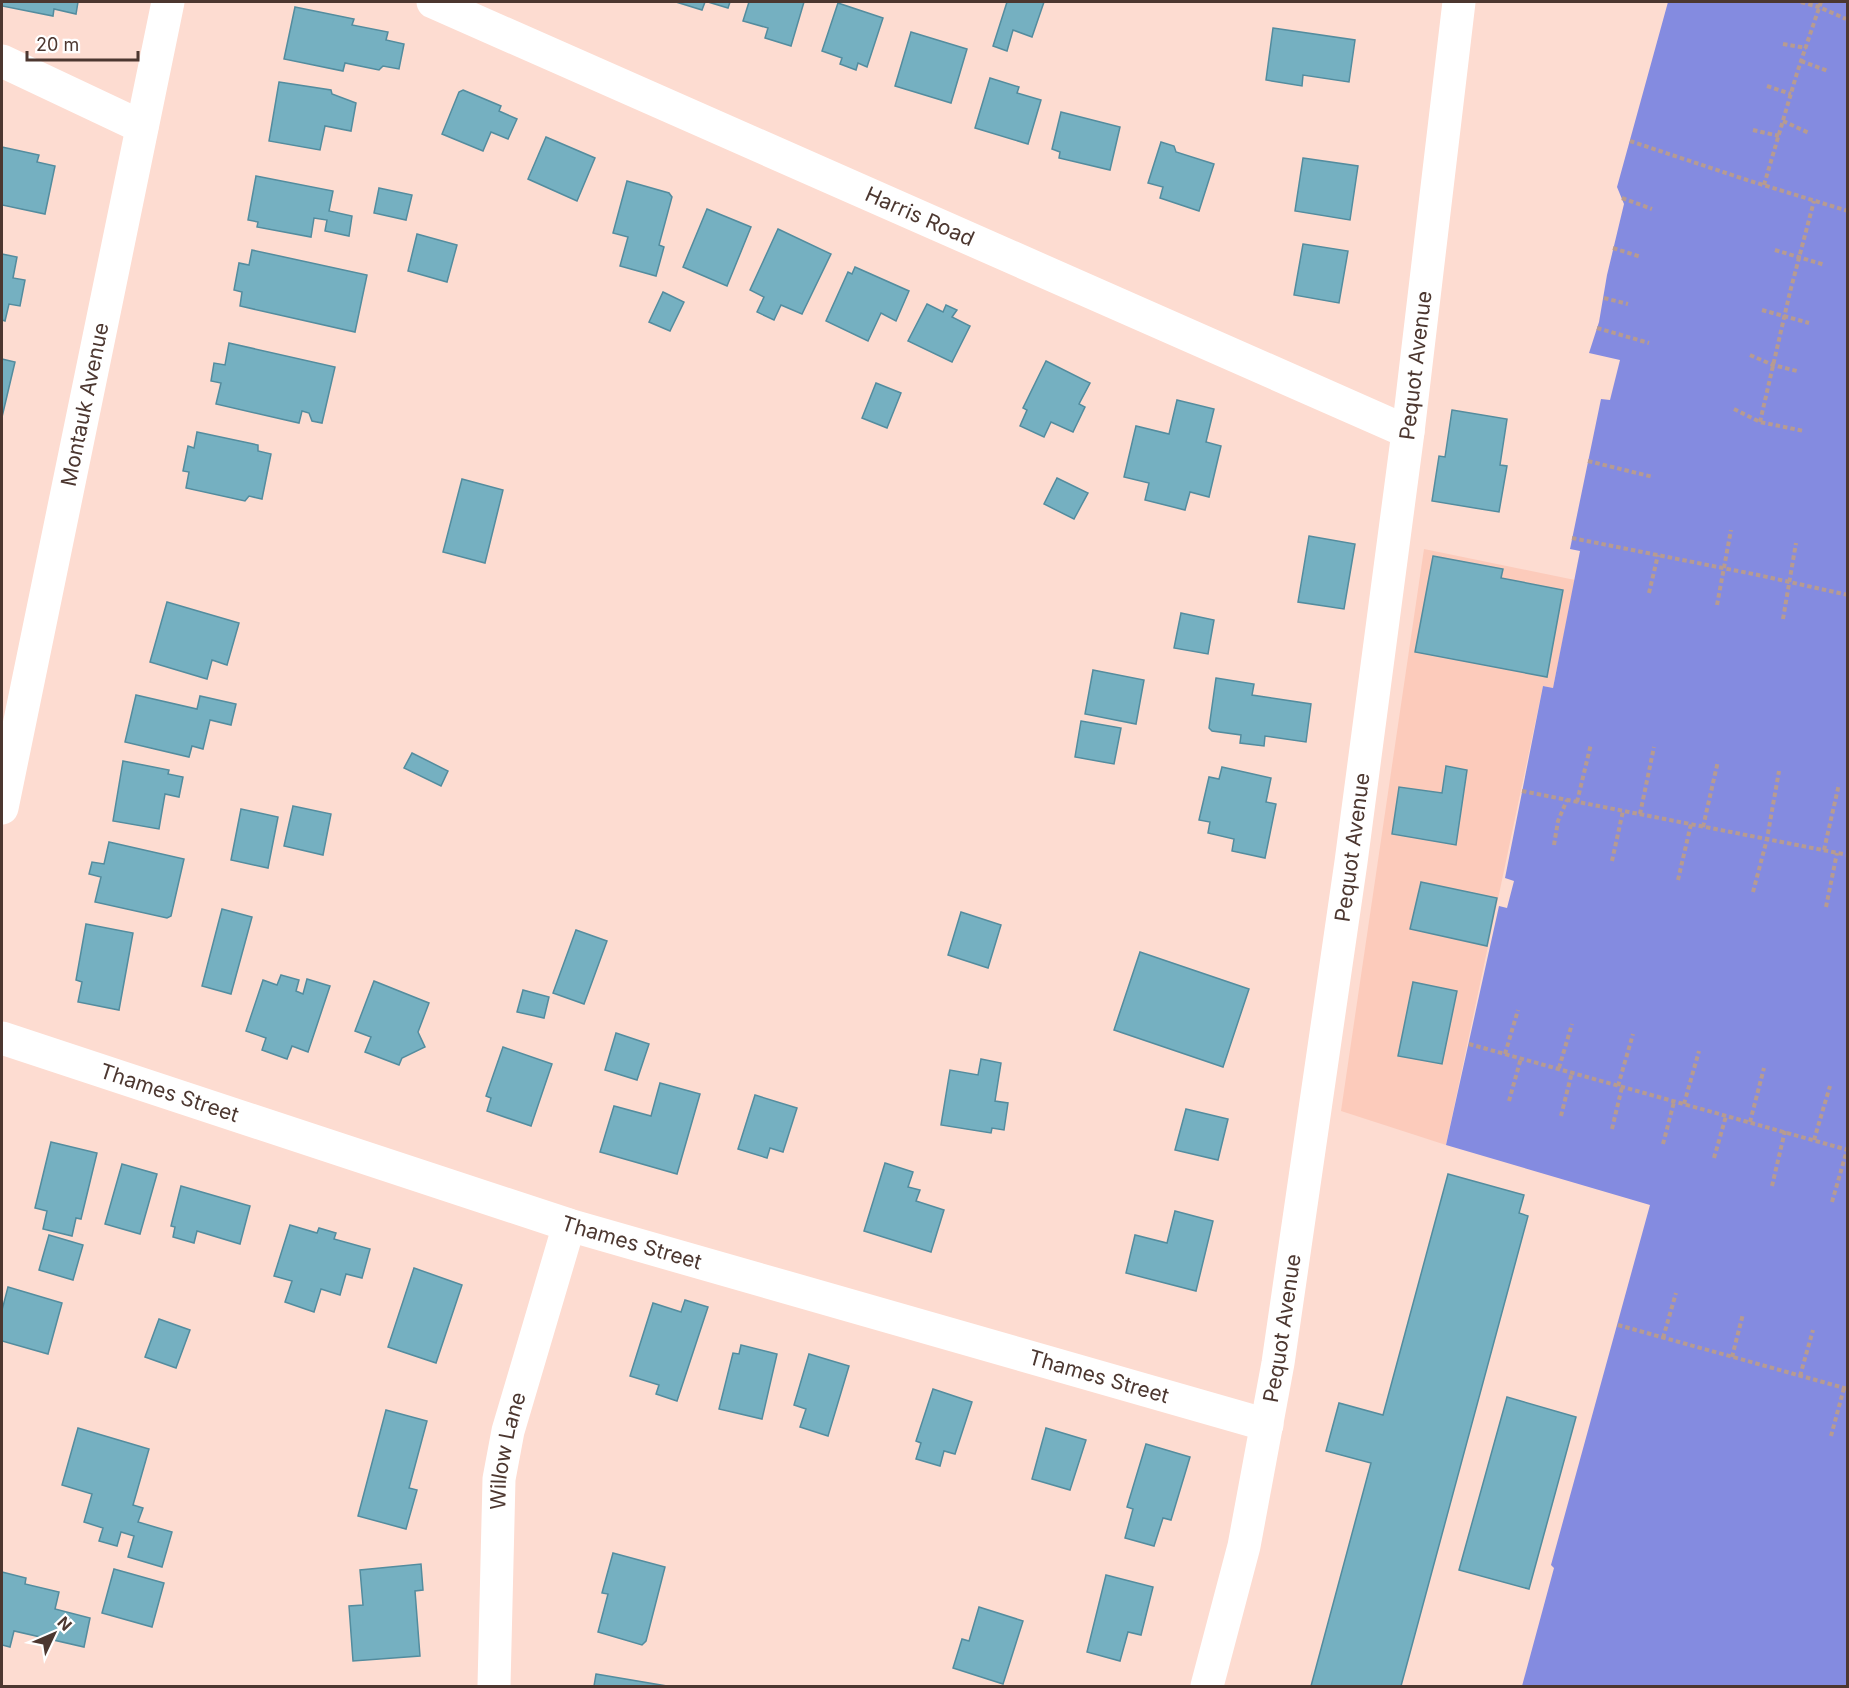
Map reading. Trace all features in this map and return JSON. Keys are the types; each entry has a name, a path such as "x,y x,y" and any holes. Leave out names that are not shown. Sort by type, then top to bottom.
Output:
{"street":[{"name":"Montauk Avenue","path":"2,808 168,2"},
{"name":"Harris Road","path":"432,2 1408,432"},
{"name":"Pequot Avenue","path":"1208,1686 1244,1546 1282,1340 1340,940 1408,432 1459,2"},
{"path":"2,61 142,127"},
{"name":"Thames Street","path":"2,1038 569,1225 1267,1425"},
{"name":"Willow Lane","path":"494,1686 499,1479 508,1431 569,1225"}],"path":[{"path":"1800,2 1820,4 1846,19"},
{"path":"1764,185 1820,4"},
{"path":"1783,44 1806,48"},
{"path":"1801,61 1828,71"},
{"path":"1767,86 1791,94"},
{"path":"1783,121 1809,133"},
{"path":"1754,130 1779,136"},
{"path":"1630,141 1848,211"},
{"path":"1622,198 1652,209"},
{"path":"1760,422 1814,201"},
{"path":"1613,248 1641,257"},
{"path":"1775,250 1825,265"},
{"path":"1604,298 1628,304"},
{"path":"1762,310 1809,323"},
{"path":"1597,328 1649,343"},
{"path":"1750,356 1797,371"},
{"path":"1734,409 1760,422 1804,431"},
{"path":"1588,461 1653,477"},
{"path":"1717,605 1731,530"},
{"path":"1572,538 1848,595"},
{"path":"1783,620 1796,543"},
{"path":"1649,593 1658,555"},
{"path":"1577,802 1591,744"},
{"path":"1640,814 1654,747"},
{"path":"1703,827 1718,761"},
{"path":"1752,892 1767,839 1779,771"},
{"path":"1824,850 1839,784"},
{"path":"1522,791 1848,855"},
{"path":"1554,845 1558,821 1567,800"},
{"path":"1612,861 1623,811"},
{"path":"1678,880 1691,824"},
{"path":"1826,907 1837,853"},
{"path":"1505,1054 1518,1010"},
{"path":"1559,1068 1572,1024"},
{"path":"1612,1129 1633,1034"},
{"path":"1469,1044 1847,1150 1832,1202"},
{"path":"1684,1104 1699,1051"},
{"path":"1509,1101 1521,1058"},
{"path":"1750,1122 1764,1068"},
{"path":"1561,1116 1572,1072"},
{"path":"1814,1140 1830,1086"},
{"path":"1663,1144 1674,1102"},
{"path":"1714,1158 1726,1116"},
{"path":"1772,1186 1785,1131"},
{"path":"1663,1338 1676,1293"},
{"path":"1732,1357 1743,1314"},
{"path":"1618,1325 1846,1389 1831,1436"},
{"path":"1800,1376 1813,1330"}],"shaded area":[{"path":"1424,549 1575,580 1553,688 1543,686 1446,1145 1341,1111"}],"water":[{"path":"1668,2 1847,2 1847,1686 1522,1686 1554,1568 1551,1565 1650,1205 1446,1145 1499,906 1507,908 1514,881 1505,878 1543,686 1553,688 1580,551 1570,549 1601,399 1610,400 1620,360 1589,353 1599,322 1607,275 1624,204 1617,187"}],"building":[{"path":"2,2 78,2 76,14 54,9 53,16 2,6"},
{"path":"676,2 705,2 702,10"},
{"path":"708,2 730,2 728,8"},
{"path":"749,2 804,2 791,46 765,38 768,28 743,21"},
{"path":"1007,2 1044,2 1032,37 1013,30 1007,51 993,46"},
{"path":"838,3 883,18 867,67 858,63 856,70 840,64 842,58 822,51"},
{"path":"295,7 354,19 352,25 388,32 386,40 404,44 399,69 383,66 379,70 345,63 343,71 284,59"},
{"path":"1273,28 1355,40 1349,82 1303,75 1302,86 1266,80"},
{"path":"911,32 967,49 951,103 895,86"},
{"path":"990,78 1019,87 1017,93 1041,100 1028,144 975,128"},
{"path":"279,82 331,90 332,94 356,103 351,131 325,126 320,150 269,141"},
{"path":"463,90 501,106 499,111 517,119 508,139 491,132 483,151 442,134 459,92"},
{"path":"1061,112 1120,127 1110,170 1059,158 1060,152 1052,149"},
{"path":"546,137 595,158 577,201 528,179"},
{"path":"1161,142 1174,146 1176,152 1214,164 1199,211 1160,198 1163,187 1148,183"},
{"path":"2,147 39,155 37,162 55,166 45,214 2,205"},
{"path":"1303,158 1358,166 1350,220 1295,211"},
{"path":"256,176 333,191 329,211 352,216 349,236 325,231 327,220 314,218 311,237 257,227 258,222 248,220"},
{"path":"627,181 669,193 672,197 659,245 664,247 656,276 620,266 628,237 613,233"},
{"path":"379,188 412,195 406,220 374,213"},
{"path":"707,209 751,227 727,286 683,267"},
{"path":"778,229 831,254 802,314 781,305 774,320 757,312 764,297 750,290"},
{"path":"417,234 457,245 447,282 408,271"},
{"path":"1303,244 1348,251 1339,303 1294,295"},
{"path":"252,250 367,275 355,332 240,306 242,292 234,290 239,263 249,265"},
{"path":"2,254 17,257 13,278 25,280 20,306 9,304 5,321 2,320"},
{"path":"855,267 909,291 896,321 881,313 868,341 826,321 848,272 852,274"},
{"path":"663,292 684,302 670,331 649,322"},
{"path":"927,304 943,312 946,305 957,310 952,317 970,326 952,362 908,341"},
{"path":"229,343 335,367 322,423 312,421 309,413 302,411 299,423 216,404 221,383 211,381 214,363 225,365"},
{"path":"2,359 15,362 2,417"},
{"path":"1046,361 1090,383 1079,404 1085,407 1073,432 1051,422 1044,437 1020,426 1027,410 1023,408"},
{"path":"876,383 901,393 887,428 862,418"},
{"path":"1177,400 1214,409 1206,442 1221,446 1209,497 1190,492 1185,510 1145,500 1149,483 1124,477 1136,426 1169,434"},
{"path":"1452,410 1507,419 1500,465 1507,466 1499,512 1432,501 1439,456 1445,457"},
{"path":"197,432 258,445 258,451 271,454 262,499 249,496 245,501 186,488 189,472 183,471 188,446 194,448"},
{"path":"1057,478 1088,493 1074,519 1044,504"},
{"path":"462,479 503,490 485,563 443,552"},
{"path":"1309,536 1355,544 1344,609 1298,602"},
{"path":"1433,556 1503,569 1501,578 1563,590 1547,677 1415,652"},
{"path":"167,602 239,623 227,665 212,660 207,679 150,662"},
{"path":"1181,613 1214,620 1208,654 1174,648"},
{"path":"1093,670 1144,680 1136,724 1085,714"},
{"path":"1216,678 1254,684 1252,695 1311,704 1306,742 1265,736 1264,746 1240,743 1241,735 1212,731 1209,728"},
{"path":"136,695 197,709 200,696 236,704 231,725 210,720 203,749 192,746 189,757 125,742"},
{"path":"1081,721 1121,728 1114,764 1075,757"},
{"path":"412,753 448,771 441,786 404,768"},
{"path":"123,761 169,770 168,774 183,777 179,797 165,794 159,829 113,821"},
{"path":"1446,766 1467,770 1456,845 1392,834 1399,787 1442,793"},
{"path":"1222,767 1271,778 1266,802 1276,804 1265,858 1232,851 1234,839 1208,833 1210,822 1199,820 1209,777 1219,779"},
{"path":"293,806 331,814 323,855 284,846"},
{"path":"241,809 278,817 268,868 231,860"},
{"path":"109,842 184,859 171,916 167,918 95,902 101,877 89,874 92,862 104,864"},
{"path":"1421,882 1497,898 1487,946 1410,929"},
{"path":"222,909 252,917 231,994 202,986"},
{"path":"961,912 1001,925 988,968 948,955"},
{"path":"86,924 133,933 119,1010 78,1002 82,982 76,980"},
{"path":"576,930 607,941 584,1004 553,993"},
{"path":"1140,952 1249,989 1223,1067 1114,1030"},
{"path":"281,975 299,980 296,991 303,994 307,979 330,986 308,1052 292,1046 287,1059 262,1050 266,1038 246,1031 263,980 277,985"},
{"path":"374,981 429,1003 418,1032 425,1047 402,1058 399,1065 365,1052 371,1037 355,1031"},
{"path":"1413,982 1457,991 1442,1064 1398,1056"},
{"path":"523,990 549,997 544,1018 517,1012"},
{"path":"616,1033 649,1044 637,1080 605,1070"},
{"path":"503,1047 552,1064 531,1126 487,1111 491,1098 486,1096"},
{"path":"981,1059 1001,1063 995,1101 1008,1103 1004,1130 992,1128 991,1133 941,1125 950,1070 978,1075"},
{"path":"660,1083 700,1094 677,1174 600,1152 614,1106 651,1116"},
{"path":"755,1095 797,1108 783,1152 770,1148 767,1158 738,1149"},
{"path":"1186,1109 1228,1119 1218,1160 1175,1150"},
{"path":"51,1142 97,1153 81,1219 76,1218 72,1236 43,1229 47,1211 35,1208"},
{"path":"885,1163 913,1172 908,1187 920,1190 916,1201 944,1210 931,1252 864,1231"},
{"path":"122,1164 157,1174 140,1234 105,1224"},
{"path":"1448,1174 1524,1195 1519,1213 1528,1216 1401,1686 1311,1686 1371,1463 1326,1451 1339,1403 1383,1415"},
{"path":"181,1186 250,1206 240,1244 197,1231 194,1243 173,1237 175,1227 171,1226"},
{"path":"1175,1211 1213,1221 1196,1291 1126,1273 1135,1235 1167,1243"},
{"path":"290,1225 317,1233 319,1228 336,1233 334,1239 370,1249 362,1278 346,1274 340,1295 321,1289 314,1312 285,1302 292,1281 274,1276"},
{"path":"49,1235 83,1245 73,1280 39,1270"},
{"path":"414,1268 462,1285 436,1363 388,1347"},
{"path":"8,1287 62,1303 48,1354 2,1341 2,1310"},
{"path":"685,1300 708,1307 677,1401 656,1394 659,1385 630,1376 653,1303 681,1312"},
{"path":"159,1319 190,1330 176,1368 145,1357"},
{"path":"741,1345 777,1354 762,1419 719,1409 733,1353 739,1354"},
{"path":"809,1354 849,1366 828,1436 800,1427 806,1409 794,1405"},
{"path":"933,1389 972,1402 955,1454 944,1451 940,1466 916,1459 921,1443 916,1441"},
{"path":"1507,1397 1576,1417 1529,1589 1459,1570"},
{"path":"386,1410 427,1421 409,1488 417,1490 406,1529 358,1516"},
{"path":"78,1428 149,1449 133,1505 143,1508 138,1522 172,1532 162,1567 128,1557 134,1536 121,1532 117,1546 99,1541 103,1528 84,1522 92,1494 62,1485"},
{"path":"1046,1428 1086,1440 1070,1490 1032,1479"},
{"path":"1146,1444 1190,1457 1171,1520 1163,1518 1154,1546 1125,1538 1133,1509 1127,1507"},
{"path":"613,1553 665,1567 646,1641 642,1645 598,1632 608,1594 602,1593"},
{"path":"421,1564 423,1590 415,1591 420,1656 353,1661 349,1606 363,1605 360,1570"},
{"path":"114,1569 164,1583 152,1627 102,1613"},
{"path":"2,1572 26,1578 25,1584 59,1592 55,1609 90,1618 84,1647 14,1631 10,1647 2,1645"},
{"path":"1106,1575 1153,1587 1141,1635 1128,1632 1120,1661 1087,1652"},
{"path":"979,1607 1023,1621 1003,1684 953,1668 962,1639 969,1641"},
{"path":"596,1674 667,1686 594,1686"}]}
